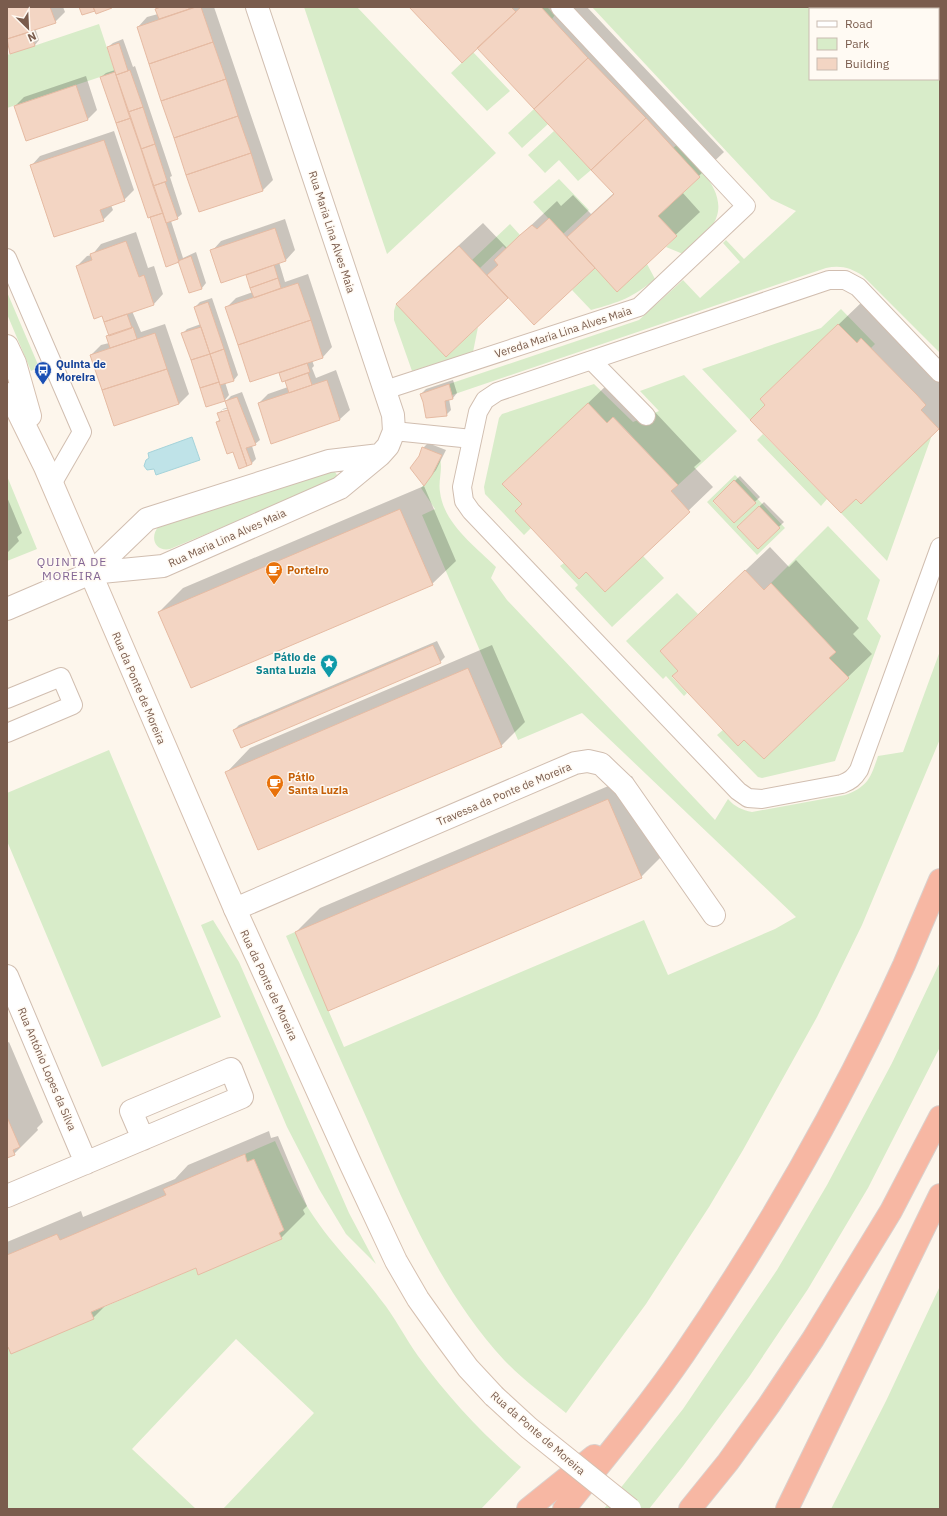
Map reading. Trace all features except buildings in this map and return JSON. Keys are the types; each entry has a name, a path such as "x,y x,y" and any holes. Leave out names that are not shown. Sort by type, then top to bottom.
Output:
{"highway":[{"path":"564,1509 631,1426 683,1355 737,1274 776,1211 828,1118 865,1045 904,965 940,880"},
{"path":"690,1509 728,1462 769,1405 813,1339 891,1211 940,1116"},
{"path":"787,1509 940,1195"},
{"path":"528,1509 631,1426"}],"street":[{"name":"Rua Maria Lina Alves Maia","path":"90,573 163,566 340,488 380,455 388,446 394,431 393,415 385,390 257,7"},
{"path":"7,346 15,363 49,475"},
{"name":"Rua da Ponte de Moreira","path":"7,394 17,410 49,475 234,909 396,1261 418,1300 468,1368 494,1396 529,1428 630,1509"},
{"path":"7,609 90,573 147,519 329,460 380,455"},
{"name":"Travessa da Ponte de Moreira","path":"234,909 569,766 588,761 601,764 624,786 714,915"},
{"name":"Rua António Lopes da Silva","path":"7,976 86,1163"},
{"path":"7,1196 143,1139"}],"lane":[{"name":"Vereda Maria Lina Alves Maia","path":"385,390 639,307 746,206 560,7"},
{"path":"7,258 82,432 49,475"},
{"path":"940,373 858,287 844,280 828,280 498,392 485,400 478,412 462,487 464,501 471,511 738,792 748,798 762,799 842,784 855,777 859,770 940,547"},
{"path":"592,360 646,416"},
{"path":"394,431 472,439"},
{"path":"7,699 61,676 73,705 7,733"}],"green space":[{"path":"304,7 357,7 496,153 387,254"},
{"path":"541,7 547,7 555,15 552,19"},
{"path":"592,7 940,7 940,353 863,276 846,268 831,267 452,395 449,384 639,320 683,280 700,298 740,262 723,243 726,240 744,259 796,211 771,199"},
{"path":"99,24 115,72 7,108 7,55"},
{"path":"473,52 510,91 487,111 451,73"},
{"path":"534,109 548,124 522,148 508,133"},
{"path":"554,131 591,170 578,181 559,160 545,173 528,155"},
{"path":"678,144 695,162 711,183 716,194 718,205 717,217 710,229 701,239 683,254 666,247 677,236 658,216 700,177 673,148"},
{"path":"559,179 589,210 563,234 533,202"},
{"path":"510,224 520,235 506,249 503,246 480,268 472,260"},
{"path":"647,264 655,279 625,299 591,310 572,290 595,268 617,291"},
{"path":"7,292 39,367 31,371 7,314"},
{"path":"396,304 446,357 478,327 473,352 412,371 394,320"},
{"path":"841,309 875,344 871,348 861,338 857,343 838,324 760,399 765,405 750,420 702,369 821,328"},
{"path":"684,375 737,431 678,485 614,417 607,423 588,404 503,483 522,504 515,511 531,528 524,535 485,494 484,487 499,418 502,414 594,384 633,422 659,411 640,391"},
{"path":"763,434 827,499 821,506 757,440"},
{"path":"932,435 887,561 841,513 856,499 861,504"},
{"path":"440,459 440,492 447,514 462,534 496,567 491,578 507,600 715,820 728,799 739,808 752,812 845,795 864,785 871,775 878,756 903,752 940,651 940,739 862,925 817,1017 743,1150 709,1207 646,1304 566,1413 526,1381 504,1360 481,1333 442,1275 425,1245 395,1183 286,936 295,932 344,1047 644,920 668,975 775,929 796,917 582,713 518,740 422,515 435,509 421,488 432,475"},
{"path":"335,472 337,475 334,481 170,549 161,548 155,543 154,535 159,526"},
{"path":"735,475 785,528 757,555 707,502","holes":["734,480 756,503 734,523 713,502","759,506 780,528 758,549 737,527"]},
{"path":"7,476 37,549 7,561"},
{"path":"828,526 880,580 867,619 881,636 835,761 762,778 758,777 717,735 723,730 738,746 744,740 764,759 849,678 829,658 836,652 771,583"},
{"path":"643,556 664,578 612,627 575,588 578,585 560,566 564,563 579,579 586,572 605,592"},
{"path":"677,593 698,614 660,651 678,671 672,677 687,693 684,696 666,676 663,679 626,641"},
{"path":"109,750 221,1017 102,1067 7,841 7,793"},
{"path":"213,920 239,962 349,1213 376,1264 346,1234 319,1189 287,1127 201,925"},
{"path":"940,962 940,1047 868,1188 808,1289 749,1377 649,1509 604,1509 683,1409 777,1270 827,1185 892,1063"},
{"path":"275,1141 298,1190 314,1217 330,1239 386,1307 429,1371 479,1428 521,1467 481,1509 223,1509 314,1413 236,1339 132,1449 196,1509 7,1509 7,1348 196,1268 198,1274 282,1239 279,1233 284,1230 254,1159 247,1162 245,1154"},
{"path":"940,1286 940,1509 831,1509 886,1401"}],"water":[{"path":"192,437 200,460 156,475 154,469 147,470 144,466 146,460 149,458 148,453"}],"place":[{"name":"Quinta de Moreira","path":"43,385"},
{"name":"Porteiro","path":"274,585"},
{"name":"Pátio de Santa Luzia","path":"329,678"},
{"name":"Pátio Santa Luzia","path":"275,798"}],"district":[{"name":"QUINTA DE MOREIRA","path":"72,569"}]}
